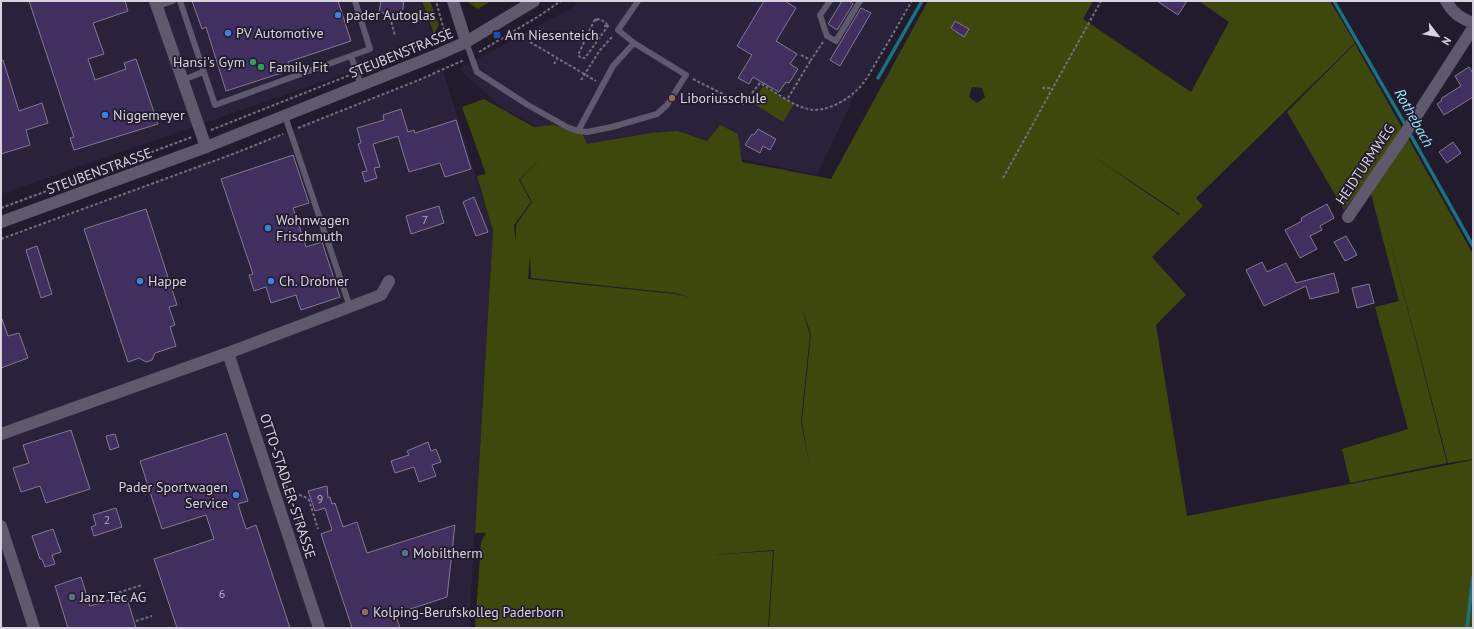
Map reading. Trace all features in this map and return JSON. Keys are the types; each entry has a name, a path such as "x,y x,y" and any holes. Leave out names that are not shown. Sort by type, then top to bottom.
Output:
{"street":[{"path":"453,1 466,42"},
{"name":"STEUBENSTRASSE","path":"1,222 206,147 439,54 466,42 534,1"},
{"path":"1446,1 1460,18 1473,23"},
{"path":"156,4 206,147"},
{"name":"HEIDTURMWEG","path":"1348,217 1407,130 1473,28"},
{"path":"1,434 228,353 381,295 389,281"},
{"name":"OTTO-STADLER-STRASSE","path":"228,353 319,628"},
{"path":"1,526 34,628"}],"lane":[{"path":"156,4 173,1"},
{"path":"180,1 215,105 370,49 355,1"},
{"path":"466,42 477,72 528,105 567,127 578,131 587,132 612,127 657,114 667,105 686,75 634,43 618,30 638,1"},
{"path":"830,1 820,16 827,36 836,41 860,1"},
{"path":"578,131 613,66 634,43"},
{"path":"351,56 361,85"},
{"path":"183,80 204,72"},
{"path":"285,116 350,307"}],"path":[{"path":"1,208 202,134 357,72 433,39 444,30 436,1"},
{"path":"1,239 233,154 419,80 471,57 561,1"},
{"path":"686,75 742,104 760,83 801,107 810,110 825,108 839,103 859,88 912,1"},
{"path":"1003,178 1100,1"},
{"path":"390,17 395,36"},
{"path":"595,19 600,19 608,26"},
{"path":"595,19 578,55 581,58 585,58 608,26"},
{"path":"595,19 598,22"},
{"path":"582,80 584,74 600,50 618,30 604,26"},
{"path":"787,99 827,36"},
{"path":"530,42 603,85"},
{"path":"801,55 811,60"},
{"path":"554,64 557,59"},
{"path":"1042,88 1052,88"},
{"path":"283,476 303,534"},
{"path":"289,495 300,495 309,500 318,529"},
{"path":"114,594 142,585"},
{"path":"136,621 152,616"}],"shaded area":[{"path":"1,1 421,1 433,35 356,70 1,194"},
{"name":"Liboriusschule","path":"579,1 910,1 877,60 858,88 817,175 663,143 595,148 560,138 502,108 459,69 573,7"},
{"path":"443,71 493,231 469,628 1,628 1,241 341,112"}],"green space":[{"path":"422,1 430,1 439,25 434,34"},
{"path":"466,1 491,1 478,9"},
{"path":"928,1 1093,1 1083,19 1191,92 1229,22 1199,1 1330,1 1355,43 1196,198 1203,206 1152,257 1186,295 1156,325 1187,516 1473,460 1473,628 769,628 774,550 714,555 773,551 768,628 475,628 481,542 486,533 475,533 493,231 477,176 486,174 462,107 484,99 534,127 553,125 582,133 587,144 651,133 677,131 707,141 720,125 738,134 742,162 831,179","holes":["955,21 969,29 964,36 951,29","972,87 982,88 985,97 977,103 969,97","1084,150 1180,214 1179,215","543,156 520,180 532,202 516,225 516,243 514,225 531,202 519,180","530,256 531,278 676,293 690,297 675,294 528,279","802,309 811,334 802,421 810,469 801,421 810,335"]},
{"path":"1355,44 1473,254 1473,459 1448,463 1380,202 1447,463 1350,483 1342,449 1408,429 1375,307 1399,301 1371,194 1376,185 1368,179 1344,210 1287,112"},
{"path":"763,86 794,104 783,122 753,103"}],"building":[{"path":"29,1 125,1 128,11 93,23 104,54 88,59 95,80 126,69 124,63 136,59 158,124 74,150 70,138 74,137"},
{"path":"192,1 338,1 351,41 288,62 291,70 226,91 206,27 202,29"},
{"path":"381,1 404,1 402,15 396,14 395,16 379,12"},
{"path":"764,1 785,1 796,8 776,41 797,54 790,64 798,69 789,83 786,82 779,92 753,77 749,84 738,78 752,55 737,46"},
{"path":"842,1 849,1 853,4 837,30 828,24"},
{"path":"1157,1 1187,1 1178,15"},
{"path":"861,8 871,13 840,66 830,60"},
{"path":"955,21 969,29 964,37 951,28"},
{"path":"3,60 19,111 42,103 48,123 26,130 30,145 1,154 1,61"},
{"path":"1469,67 1473,73 1473,97 1444,115 1437,104 1442,98 1461,86 1455,76"},
{"path":"401,109 408,132 414,130 415,133 456,120 471,169 445,177 440,163 409,172 398,136 373,144 380,167 374,168 377,178 365,182 362,172 367,171 358,144 361,143 357,128 384,120 383,115"},
{"path":"758,129 776,139 770,150 763,146 760,153 745,145 752,134 754,135"},
{"path":"1453,142 1461,153 1447,163 1439,152"},
{"path":"293,155 309,203 293,208 306,247 322,242 340,297 301,310 296,295 271,303 266,287 254,291 249,275 253,274 221,179"},
{"path":"474,197 488,232 476,236 463,202"},
{"path":"1327,204 1334,218 1320,226 1322,230 1310,236 1317,249 1300,258 1285,230 1302,221 1301,218"},
{"path":"439,206 444,223 411,234 406,216"},
{"name":"Happe","path":"146,209 177,305 169,307 175,325 170,327 176,346 155,353 152,360 146,362 139,358 128,362 84,229"},
{"path":"1346,236 1357,255 1345,261 1334,242"},
{"path":"37,246 52,294 41,298 26,250"},
{"path":"1262,262 1267,272 1286,263 1296,283 1334,273 1339,292 1310,299 1306,286 1264,306 1246,270"},
{"path":"1369,284 1374,303 1357,308 1352,288"},
{"path":"2,319 8,336 19,333 28,358 1,368 1,320"},
{"path":"71,430 90,489 46,503 40,486 21,492 13,468 29,463 23,445"},
{"path":"226,433 248,501 238,504 246,529 256,525 290,628 177,628 154,559 214,539 206,515 162,529 140,461"},
{"path":"115,434 119,447 110,450 106,436"},
{"path":"428,442 431,451 436,449 441,462 432,465 436,476 419,482 414,467 395,473 391,461 409,455 407,451"},
{"path":"327,486 328,498 330,497 332,504 335,503 343,527 357,522 367,553 455,525 447,597 395,614 400,628 352,628 321,534 332,530 325,508 315,511 308,491"},
{"path":"116,508 122,527 94,536 91,527 96,525 93,515"},
{"path":"53,529 61,552 52,555 55,564 45,567 42,559 40,559 32,536"},
{"path":"81,577 90,606 126,595 136,628 68,628 55,586"}],"waterway":[{"path":"878,78 922,1"},
{"name":"Rothebach","path":"1334,1 1406,126"},
{"name":"Rothebach","path":"1409,132 1473,246"},
{"name":"Rothebach","path":"1467,628 1473,577"}],"place":[{"name":"pader Autoglas","path":"338,15"},
{"name":"PV Automotive","path":"228,33"},
{"name":"Am Niesenteich","path":"497,35"},
{"name":"Hansi's Gym","path":"253,62"},
{"name":"Family Fit","path":"261,67"},
{"name":"Liboriusschule","path":"672,98"},
{"name":"Niggemeyer","path":"105,115"},
{"name":"Wohnwagen Frischmuth","path":"268,228"},
{"name":"Happe","path":"140,281"},
{"name":"Ch. Drobner","path":"271,281"},
{"name":"Pader Sportwagen Service","path":"236,495"},
{"name":"Mobiltherm","path":"405,553"},
{"name":"Janz Tec AG","path":"72,597"},
{"name":"Kolping-Berufskolleg Paderborn","path":"365,612"}]}
